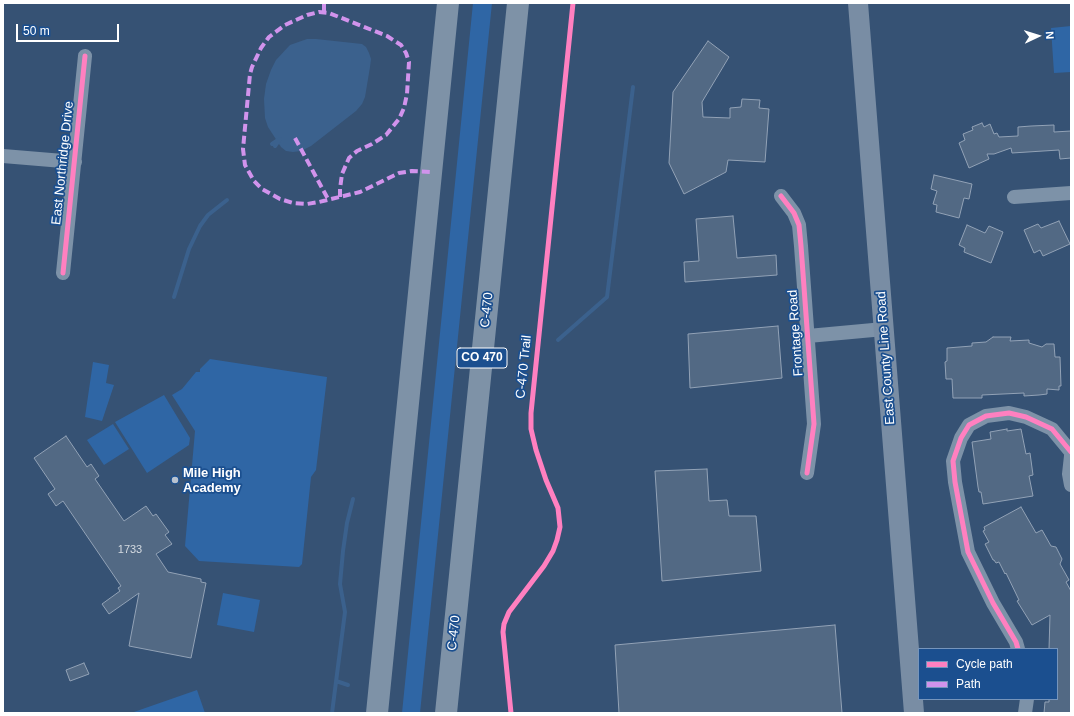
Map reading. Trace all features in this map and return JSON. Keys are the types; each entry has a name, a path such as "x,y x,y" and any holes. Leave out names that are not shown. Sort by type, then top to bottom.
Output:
{"highway":[{"path":"378,713 448,3"},
{"name":"C-470","path":"446,713 518,3"},
{"path":"365,713 374,652 386,538 399,500"}],"main road":[{"name":"East County Line Road","path":"858,3 914,713"}],"street":[{"name":"East Northridge Drive","path":"63,273 85,56"},
{"name":"East Northridge Drive","path":"3,156 75,162"},
{"path":"1014,197 1071,193"},
{"name":"Frontage Road","path":"781,196 791,209 799,226 814,424 807,473"},
{"path":"808,336 884,329"},
{"path":"1018,648 1016,642 993,603 968,552 955,482 953,461 961,438 969,425 986,416 1009,413 1026,417 1052,429 1071,452"},
{"path":"1071,456 1069,474 1071,485"},
{"path":"1025,713 1027,700"}],"shaded area":[{"path":"473,3 492,3 420,713 402,713"},
{"path":"1071,26 1071,72 1054,73 1051,28"},
{"path":"307,39 362,44 366,47 371,59 365,97 362,104 356,111 311,146 301,151 286,151 281,147 268,127 265,118 264,99 266,84 276,60 290,45"},
{"path":"210,359 327,377 316,470 311,477 302,564 299,567 199,561 185,546 195,431 172,395 182,389 196,372 200,372 200,369"},
{"path":"93,362 109,365 106,383 114,385 102,421 85,417"},
{"path":"164,395 190,438 189,445 147,473 115,422"},
{"path":"113,424 129,449 104,465 87,440"},
{"path":"223,593 260,600 254,632 217,625"},
{"path":"197,690 205,713 131,713"}],"building":[{"path":"708,41 729,57 702,102 703,117 730,118 730,108 741,107 742,99 760,100 759,108 769,109 765,162 728,160 726,172 684,194 669,163 673,92"},
{"path":"982,123 984,127 990,124 994,134 997,133 999,137 1018,136 1018,127 1054,125 1054,132 1071,131 1071,158 1060,159 1059,150 1012,153 1011,148 994,154 987,154 989,159 969,168 959,143 965,140 963,134 973,130 972,127"},
{"path":"934,175 972,184 969,199 964,198 959,218 936,212 937,205 933,204 937,191 931,189"},
{"path":"733,216 737,258 776,255 777,275 685,282 684,262 699,261 696,219"},
{"path":"1059,221 1070,244 1043,256 1040,250 1034,253 1024,230 1038,224 1041,228"},
{"path":"967,225 985,233 989,226 1003,232 991,263 964,252 965,248 959,245"},
{"path":"778,326 782,378 690,388 688,334"},
{"path":"993,337 1011,337 1010,341 1029,340 1029,343 1042,347 1046,344 1054,344 1055,357 1060,357 1061,386 1059,386 1059,390 1047,389 1047,394 1039,395 1024,396 1024,393 982,395 982,398 953,398 952,379 946,379 945,362 947,361 947,348 972,346 972,343 986,342"},
{"path":"1007,429 1007,431 1021,429 1026,454 1030,453 1033,475 1029,476 1033,496 983,504 981,492 979,492 978,487 972,442 991,439 990,432"},
{"name":"Mile High Academy","path":"66,436 87,467 91,464 99,476 95,479 124,521 146,506 153,516 156,514 169,532 165,535 172,544 156,554 168,572 201,579 201,582 206,583 191,658 129,646 139,593 109,614 102,604 120,591 118,588 121,586 63,501 56,506 48,494 55,489 34,458"},
{"path":"707,469 709,501 727,500 729,516 756,516 761,571 662,581 655,471"},
{"path":"1021,507 1036,533 1042,530 1051,546 1056,547 1062,559 1060,564 1069,580 1066,582 1071,591 1071,713 1044,713 1045,702 1049,702 1049,700 1058,700 1058,648 1049,648 1050,615 1032,625 1017,601 1019,600 1006,573 1005,574 999,562 996,563 993,560 985,544 989,542 983,531 985,530 984,527"},
{"path":"835,625 842,713 619,713 615,645"},
{"path":"84,663 89,674 70,681 66,670"}],"waterway":[{"path":"558,340 607,297 633,87"},
{"path":"275,146 280,139"},
{"path":"272,144 278,140"},
{"path":"174,297 189,249 200,226 208,215 227,200"},
{"path":"332,713 345,612 340,584 343,551 347,523 353,499"},
{"path":"336,681 348,685"}],"marked path":[{"path":"324,3 324,12"},
{"path":"340,197 340,189 342,174 349,158 357,151 386,135 399,119 404,108 407,94 409,62 401,45 387,36 329,13 319,12 307,15 285,25 269,37 261,48 252,67 250,74 243,149 245,165 254,181 262,189 280,199 293,203 307,204 319,202 360,192 399,173 412,171 431,172"},
{"path":"295,138 328,199"}],"cycle path":[{"name":"C-470 Trail","path":"511,713 503,632 504,624 509,612 544,566 553,551 560,527 558,508 546,480 536,450 531,429 531,413 573,3"},
{"path":"63,273 85,56"},
{"path":"781,196 794,213 799,225 801,246 814,424 807,473"},
{"path":"1018,648 1016,642 993,603 968,552 955,482 953,461 961,438 969,425 986,416 1009,413 1026,417 1052,429 1071,452"}],"place":[{"name":"Mile High Academy","path":"175,480"}]}
